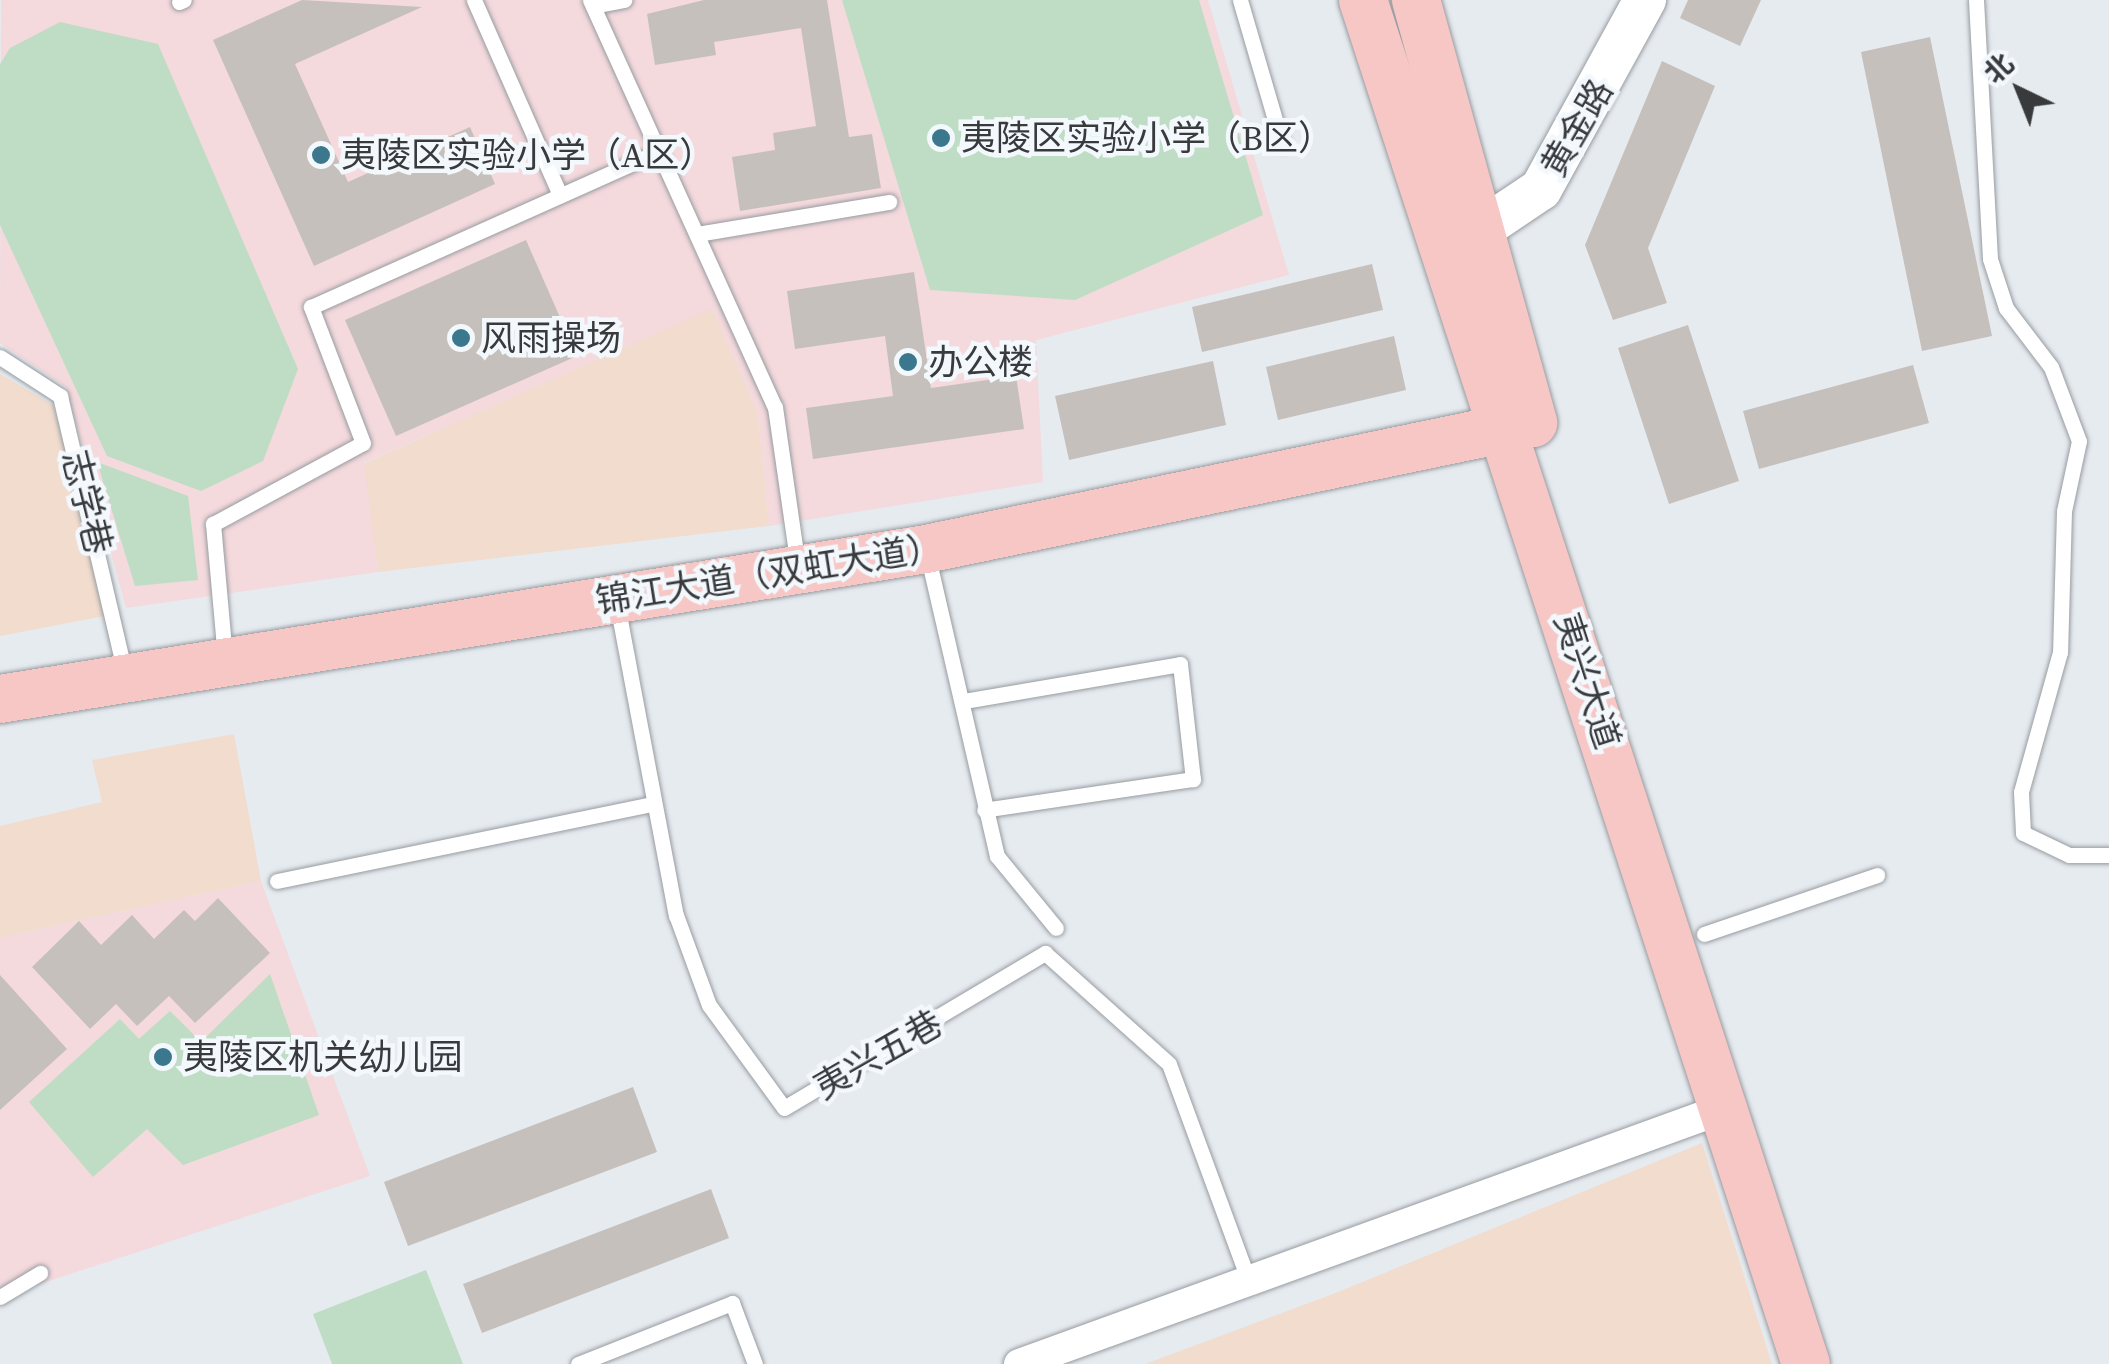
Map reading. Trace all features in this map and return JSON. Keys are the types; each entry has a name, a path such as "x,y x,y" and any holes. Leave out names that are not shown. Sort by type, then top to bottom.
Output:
{"main road":[{"name":"夷兴大道","path":"1363,0 1704,934 1834,1364"},
{"name":"夷兴大道","path":"1416,0 1480,230 1518,426 1806,1364"},
{"name":"黄金路","path":"1480,230 1541,189 1644,0"},
{"name":"锦江大道（双虹大道）","path":"0,699 926,549 1518,426"}],"street":[{"path":"1019,1364 1728,1107"}],"lane":[{"path":"474,0 560,196"},
{"path":"624,0 592,3 775,407 799,570"},
{"path":"1240,0 1282,144"},
{"path":"1976,0 1990,259 2006,308 2051,366 2080,441 2064,511 2060,652 2020,792 2023,833 2068,855 2109,854"},
{"path":"225,662 213,524 363,444 310,308 659,151"},
{"path":"697,234 889,202"},
{"name":"志学巷","path":"0,358 60,396 126,678"},
{"path":"926,549 997,856 1056,928"},
{"name":"夷兴五巷","path":"616,599 676,915 709,1005 784,1108 1045,954 1169,1064 1249,1281"},
{"path":"964,700 1180,664 1193,779 984,810"},
{"path":"277,881 652,804"},
{"path":"1704,934 1877,875"},
{"path":"0,1297 40,1273"},
{"path":"578,1364 732,1303 754,1364"}],"shaded area":[{"path":"1,0 1208,0 1289,275 1036,340 1043,482 769,526 758,414 712,309 364,463 378,572 126,608 66,387 0,343"},
{"path":"712,308 758,414 769,526 378,572 363,464"},
{"path":"0,374 53,405 110,615 0,636"},
{"path":"234,734 261,881 0,938 0,826 102,802 92,760"},
{"name":"夷陵区机关幼儿园","path":"261,881 370,1176 0,1297 0,938"},
{"path":"1702,1143 1772,1364 1145,1364 1333,1294"}],"green space":[{"path":"842,0 1199,0 1263,215 1075,300 930,290"},
{"path":"60,22 158,44 298,369 263,461 201,491 107,456 0,225 0,64 10,48"},
{"path":"97,462 188,496 198,580 135,586"},
{"path":"270,974 319,1115 183,1165 147,1129 93,1177 29,1102 120,1019 139,1039 170,1011 201,1042"},
{"path":"426,1270 463,1364 332,1364 313,1314"}],"building":[{"path":"302,0 422,7 295,64 348,182 470,127 495,184 314,266 213,40"},
{"path":"704,0 827,0 849,137 872,134 881,188 740,211 732,157 775,150 773,133 816,126 801,28 714,42 716,55 655,65 647,14"},
{"path":"1688,0 1761,0 1740,46 1680,18"},
{"path":"1930,37 1992,336 1922,351 1861,52"},
{"path":"1662,61 1715,86 1648,248 1667,303 1613,320 1585,245"},
{"name":"风雨操场","path":"526,240 577,356 396,436 345,320"},
{"path":"1372,264 1383,310 1202,352 1192,307"},
{"name":"办公楼","path":"914,272 931,388 1016,376 1024,429 813,459 806,408 893,396 885,336 795,349 787,291"},
{"path":"1688,325 1739,481 1669,504 1618,348"},
{"path":"1394,336 1406,390 1278,420 1266,367"},
{"path":"1213,361 1226,425 1069,460 1055,396"},
{"path":"1913,365 1929,423 1759,469 1743,411"},
{"path":"218,898 270,953 195,1023 169,996 137,1026 116,1004 90,1029 32,967 79,921 101,945 132,915 154,939 184,910 195,921"},
{"path":"0,975 67,1049 0,1110"},
{"path":"633,1087 657,1152 408,1246 384,1182"},
{"path":"711,1189 729,1238 482,1333 463,1284"}],"place":[{"name":"夷陵区实验小学（B区）","path":"941,138"},
{"name":"夷陵区实验小学（A区）","path":"321,155"},
{"name":"风雨操场","path":"461,338"},
{"name":"办公楼","path":"908,362"},
{"name":"夷陵区机关幼儿园","path":"163,1057"}]}
